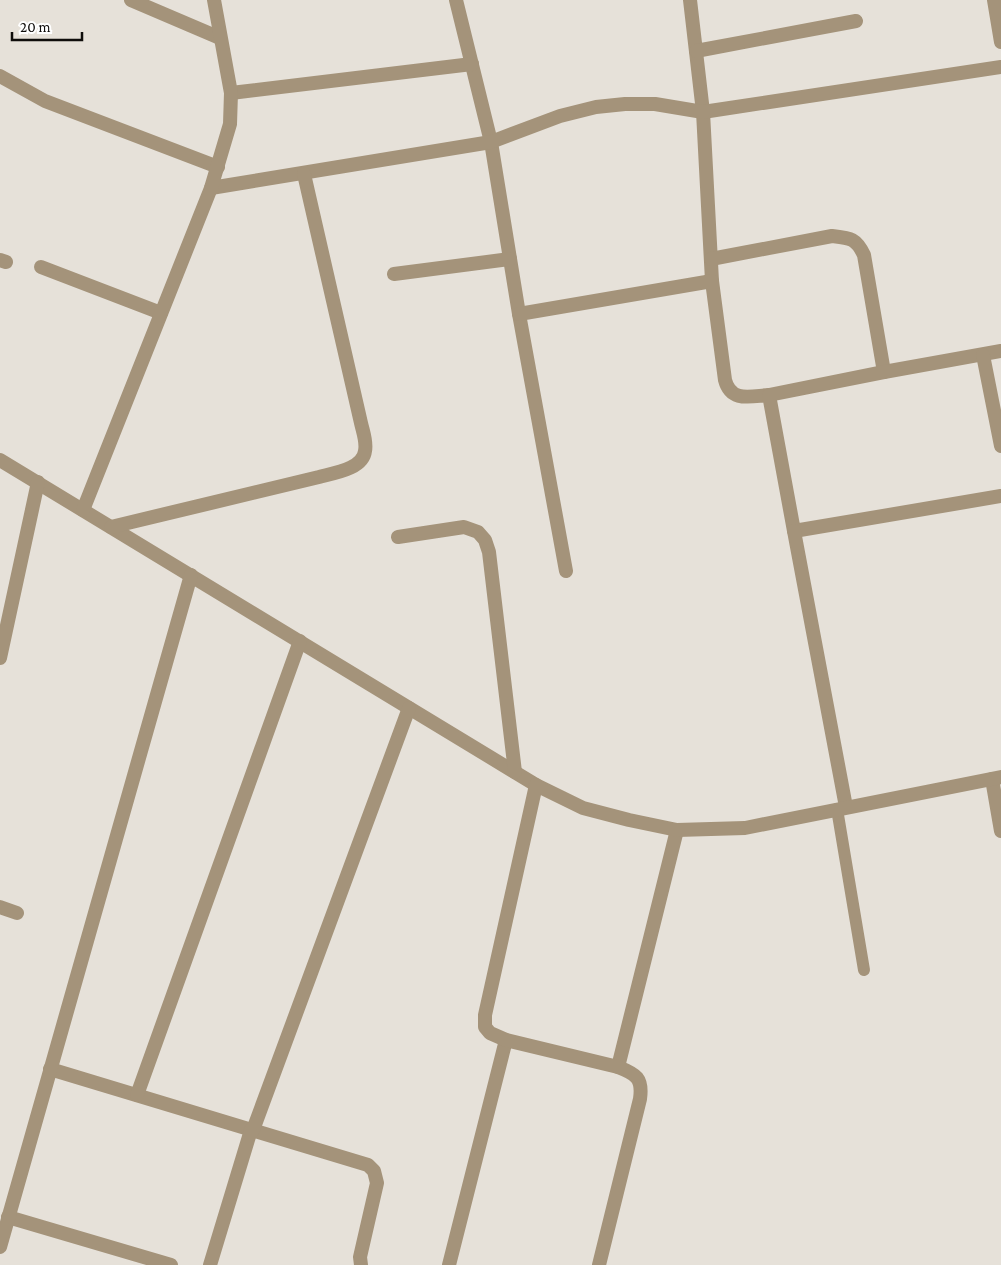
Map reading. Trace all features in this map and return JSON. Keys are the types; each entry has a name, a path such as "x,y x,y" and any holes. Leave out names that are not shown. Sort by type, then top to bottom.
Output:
{"street":[{"path":"132,0 220,38"},
{"path":"83,510 211,188 230,124 230,92 214,0"},
{"path":"456,0 491,142 518,314 566,571"},
{"path":"690,0 703,112 712,282 727,389 737,396 769,394 1001,351"},
{"path":"994,0 1001,42"},
{"path":"696,51 856,21"},
{"path":"230,92 472,64"},
{"path":"211,188 491,142 560,116 596,107 625,104 655,104 703,112 1001,67"},
{"path":"0,76 45,101 218,167"},
{"path":"111,527 347,469 360,461 365,452 365,441 304,174"},
{"path":"710,259 832,236 849,238 858,244 864,255 884,372"},
{"path":"394,274 510,259"},
{"path":"41,267 161,314"},
{"path":"518,314 712,282"},
{"path":"983,354 1001,446"},
{"path":"769,394 841,808"},
{"path":"0,460 536,785 583,808 677,830 746,828 997,778 1001,831"},
{"path":"0,658 38,482"},
{"path":"794,531 1001,496"},
{"path":"398,536 464,527 478,532 485,540 489,552 515,772"},
{"path":"0,1247 191,575"},
{"path":"137,1095 300,641"},
{"path":"210,1265 251,1130 253,1130 409,708"},
{"path":"536,785 485,1015 485,1027 506,1040 618,1067 636,1076 642,1089 599,1265"},
{"path":"618,1067 677,830"},
{"path":"0,907 17,913"},
{"path":"449,1265 506,1040"},
{"path":"50,1069 368,1165 374,1171 377,1183 360,1257 361,1265"},
{"path":"8,1218 143,1261 171,1265"}],"lane":[{"path":"841,808 864,970"}]}
